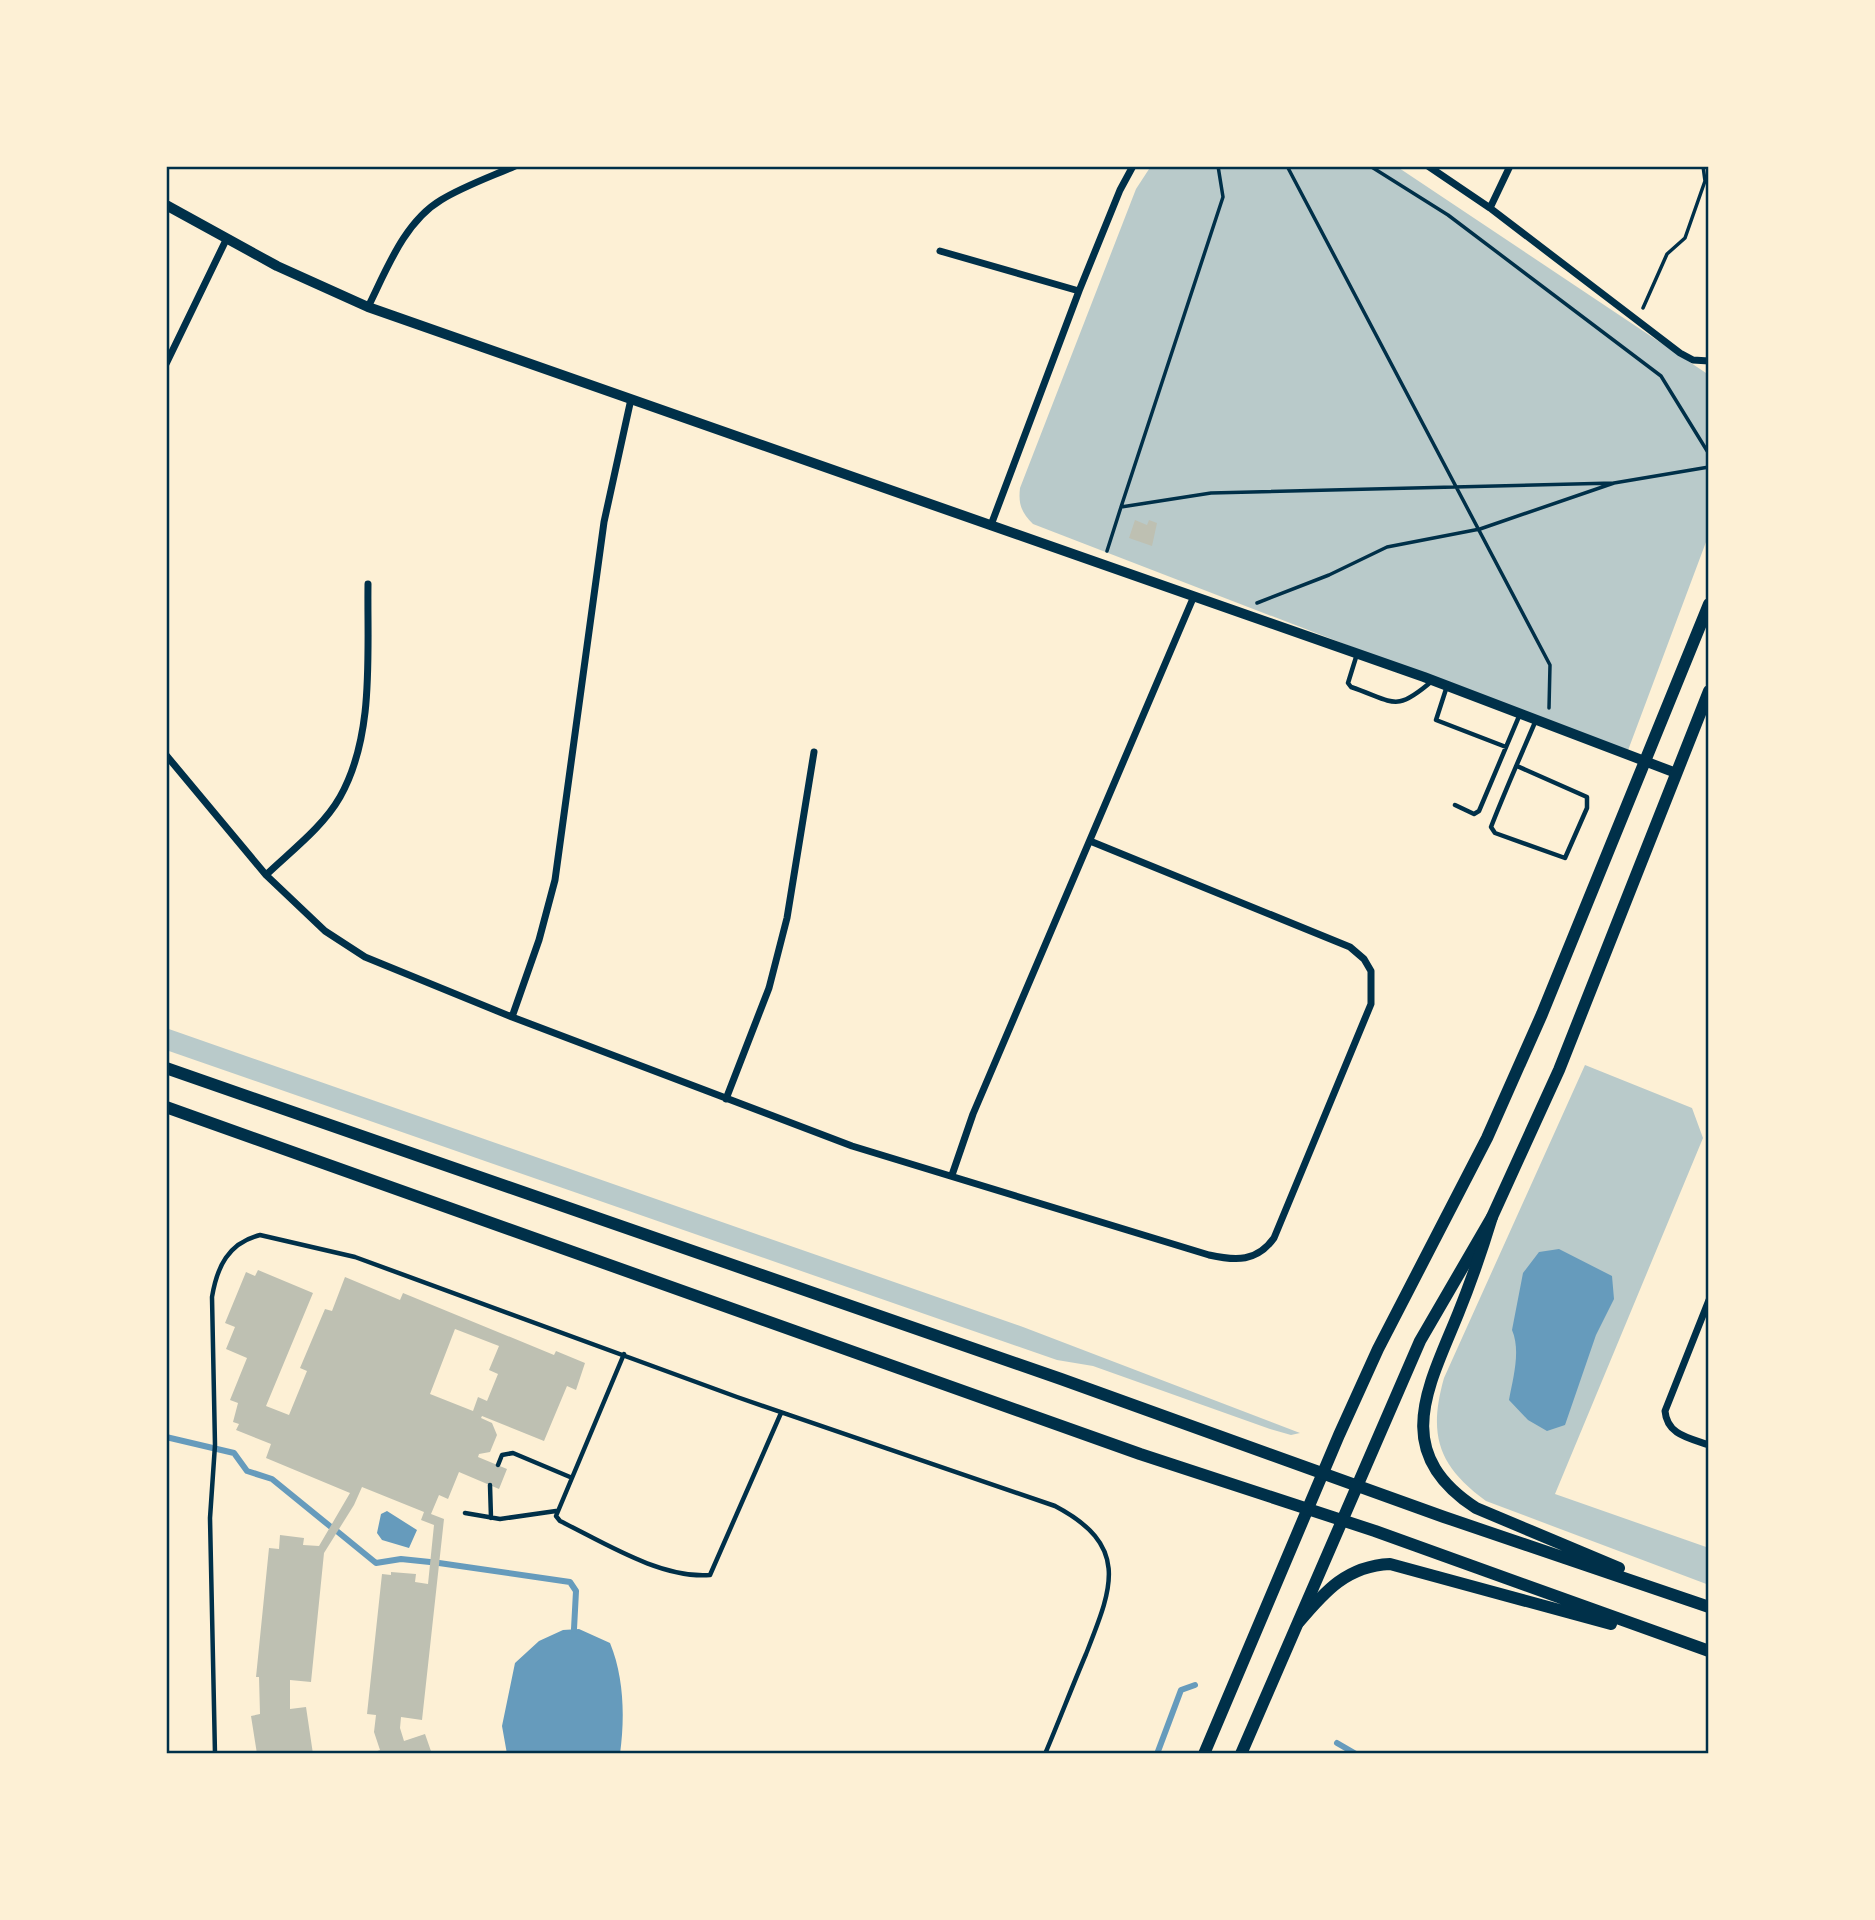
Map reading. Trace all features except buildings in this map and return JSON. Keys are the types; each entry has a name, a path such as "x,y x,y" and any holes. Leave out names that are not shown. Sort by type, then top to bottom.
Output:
{"main road":[{"path":"1204,1754 1322,1474 1378,1349 1487,1138 1542,1014 1709,604"},
{"path":"1241,1754 1420,1341 1492,1217 1559,1070 1709,691"},
{"path":"166,1068 1061,1379 1322,1474 1677,1594"},
{"path":"166,1107 1127,1449 1343,1520 1709,1651"},
{"path":"1492,1217 1479,1260 1434,1366 1424,1399 1425,1439 1431,1459 1442,1478 1459,1497 1476,1508 1570,1545 1709,1607"},
{"path":"1299,1622 1339,1579 1361,1569 1390,1564 1522,1603 1673,1639"}],"street":[{"path":"368,307 398,248 426,212 438,201 515,166"},
{"path":"991,525 1079,291 1120,190 1133,166"},
{"path":"1428,166 1490,208 1680,353 1693,360 1709,361"},
{"path":"1490,208 1510,166"},
{"path":"166,205 226,240 368,307 1433,680 1676,773"},
{"path":"166,363 226,240"},
{"path":"940,251 1079,291"},
{"path":"512,1017 539,940 555,880 604,522 631,399"},
{"path":"266,875 313,830 339,799 353,767 363,720 369,584"},
{"path":"952,1175 973,1114 1194,596"},
{"path":"726,1099 769,988 787,918 814,752"},
{"path":"166,755 266,875 325,931 365,957 512,1017 852,1146 1209,1255 1230,1259 1256,1256 1274,1238 1358,1038 1371,1004 1371,971 1364,958 1350,947 1090,841"},
{"path":"1709,1300 1665,1411 1674,1432 1709,1445"}],"lane":[{"path":"1357,653 1348,684 1351,687 1400,703 1410,699 1433,680"},
{"path":"1447,685 1436,720 1506,747"},
{"path":"1455,806 1471,813 1479,811 1520,713"},
{"path":"1517,766 1587,797 1585,813 1565,858 1492,831 1517,766 1536,719"},
{"path":"215,1754 210,1518 215,1445 211,1307 215,1277 225,1257 236,1245 260,1235 274,1236 355,1257 781,1413 1055,1506 1094,1533 1108,1562 1108,1593 1045,1754"},
{"path":"624,1354 556,1511 560,1521 666,1570 691,1576 710,1575 781,1413"},
{"path":"498,1465 502,1455 513,1453 570,1477"},
{"path":"490,1485 491,1518"},
{"path":"465,1513 512,1519 556,1511"}],"path":[{"path":"1102,564 1223,197 1218,166"},
{"path":"1287,166 1452,485 1480,529 1550,665 1548,724"},
{"path":"1370,166 1448,215 1661,376 1709,454"},
{"path":"1638,321 1667,254 1685,238 1705,181 1703,166"},
{"path":"1121,507 1211,493 1614,483 1709,467"},
{"path":"1243,613 1260,602 1329,575 1387,547 1480,529 1614,483"}],"shaded area":[{"path":"1151,166 1396,166 1709,375 1709,534 1627,753 1033,524 1026,516 1020,504 1020,488 1136,189"},
{"path":"166,1028 1023,1327 1300,1433 1291,1435 1270,1429 1093,1366 1057,1360 166,1050"},
{"path":"1585,1065 1692,1108 1703,1138 1555,1494 1709,1548 1709,1585 1486,1501 1457,1475 1441,1448 1437,1416 1444,1378"}],"water":[{"path":"1559,1249 1612,1276 1614,1299 1596,1335 1565,1425 1547,1431 1528,1420 1509,1400 1516,1356 1512,1330 1523,1273 1539,1252"},
{"path":"387,1511 417,1530 409,1548 382,1540 377,1533 381,1514"},
{"path":"579,1629 610,1643 615,1656 622,1697 620,1754 507,1754 502,1726 515,1663 539,1641 563,1630"}],"waterway":[{"path":"166,1437 234,1453 247,1471 272,1479 331,1527"},
{"path":"338,1532 376,1563 401,1559 430,1562"},
{"path":"439,1563 570,1582 576,1591 574,1629"},
{"path":"1157,1754 1181,1690 1195,1685"},
{"path":"1337,1743 1356,1754"}]}
